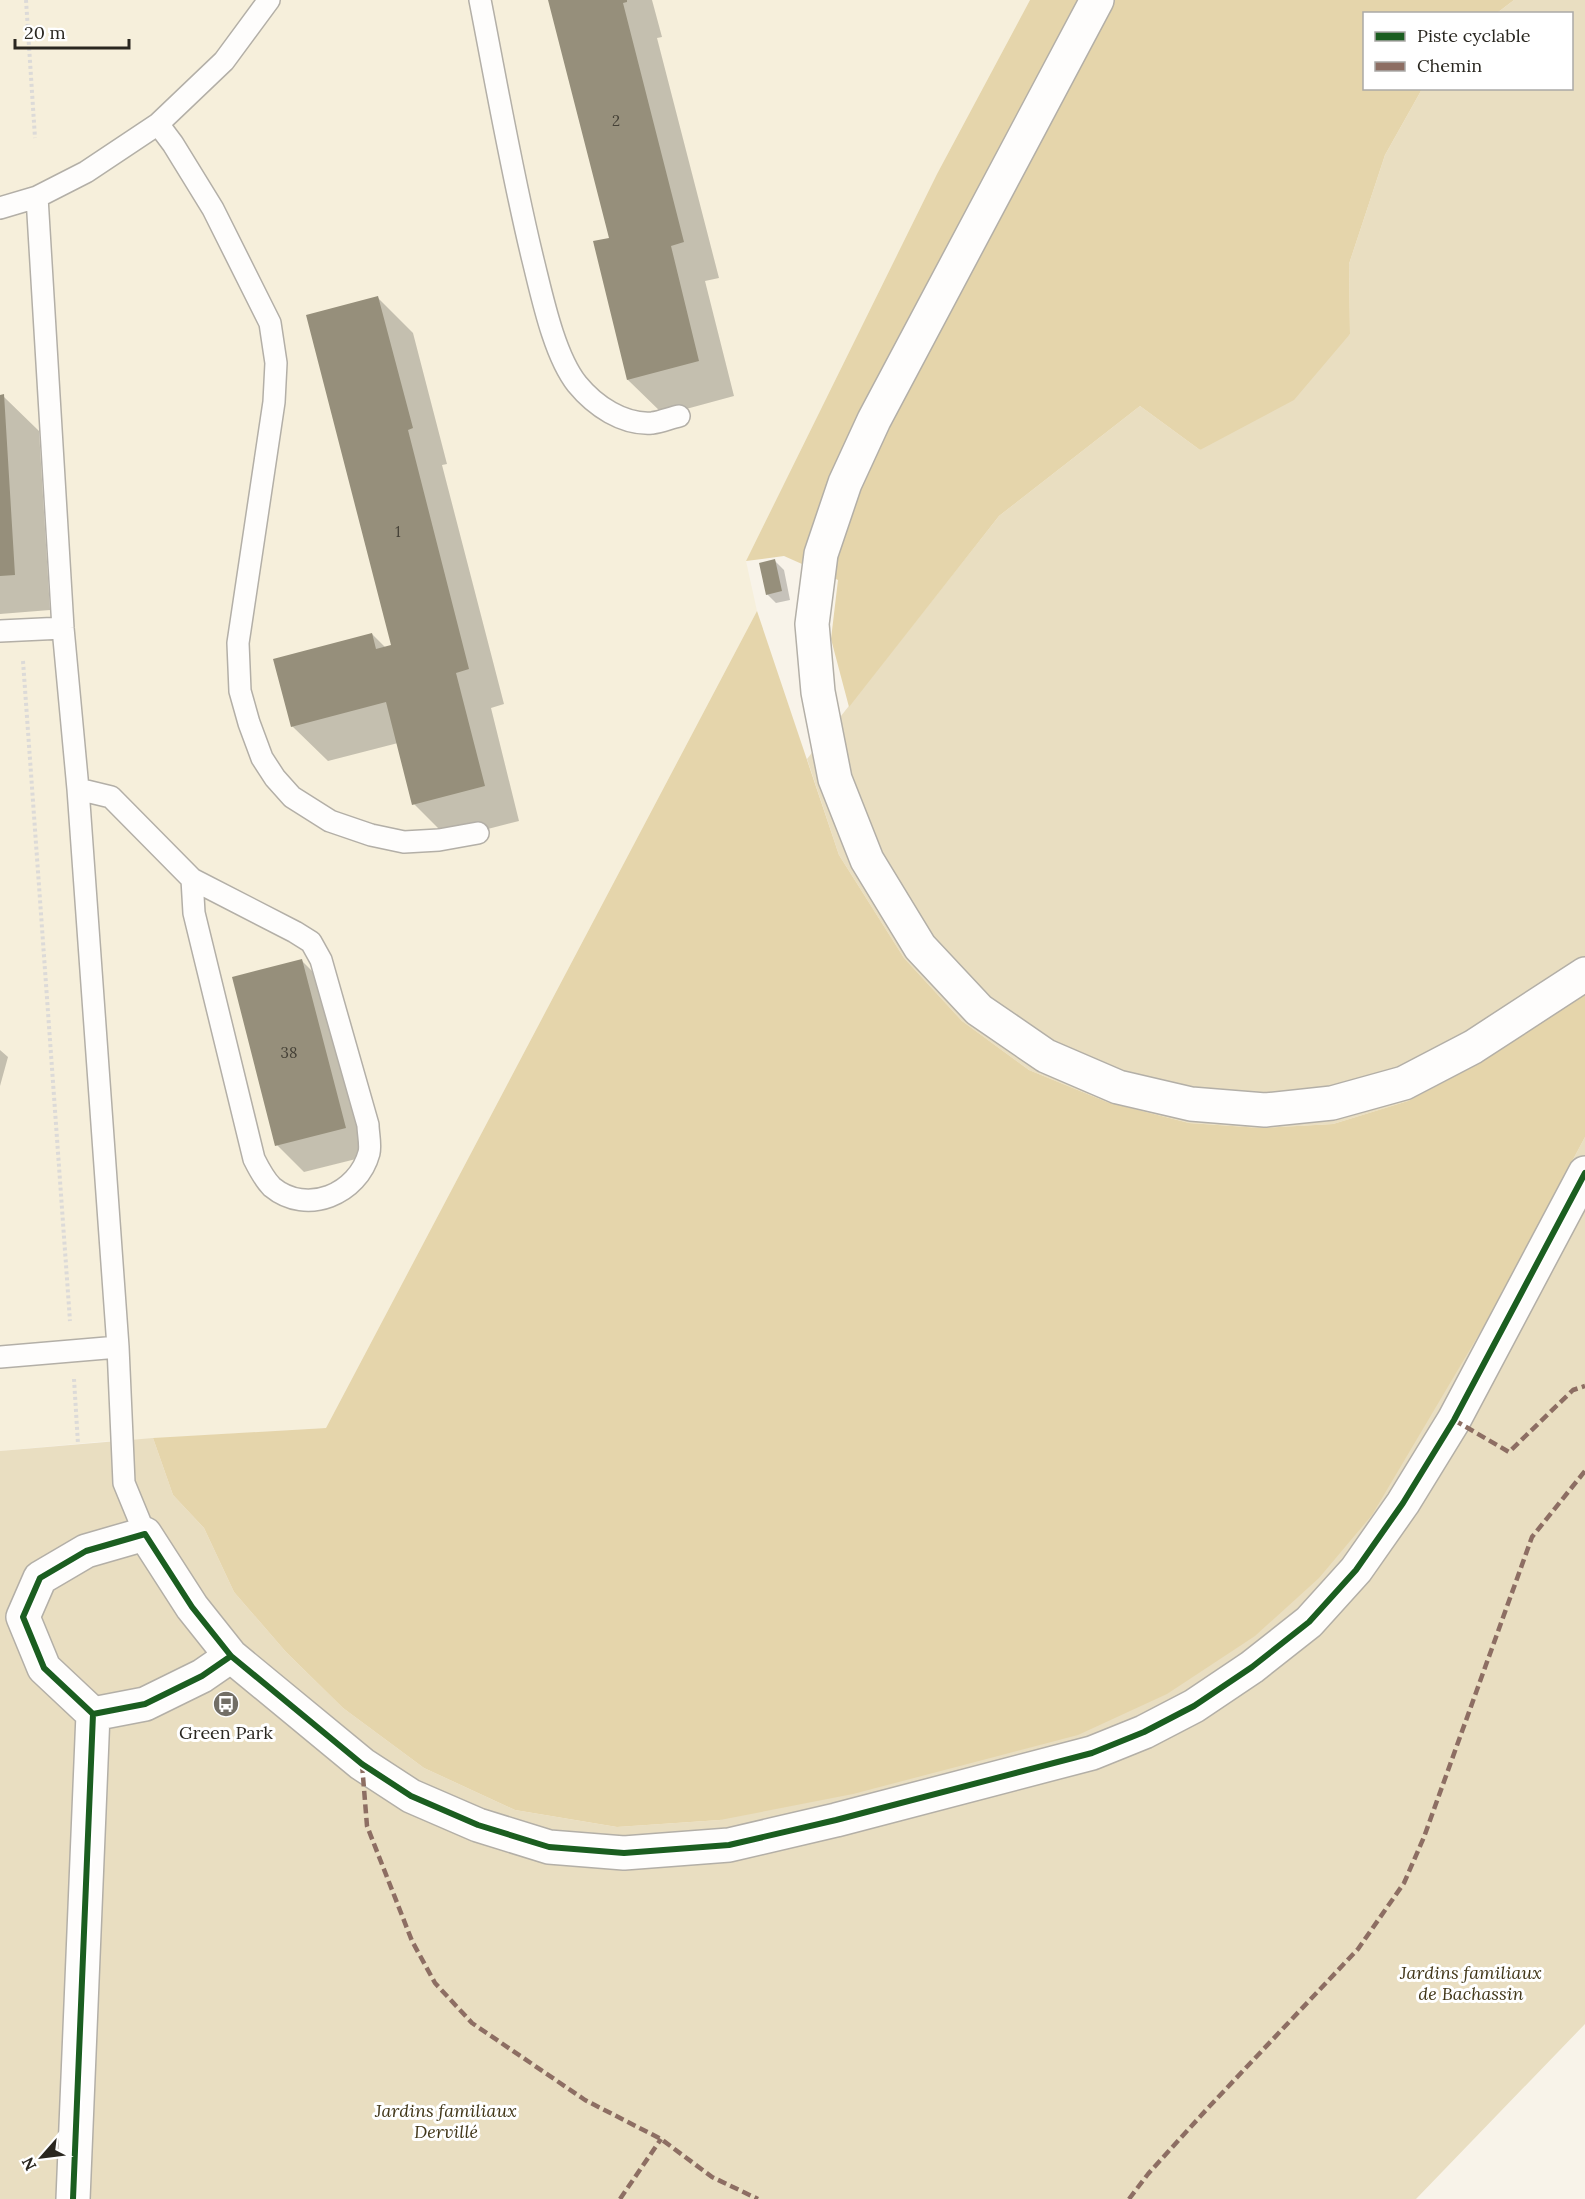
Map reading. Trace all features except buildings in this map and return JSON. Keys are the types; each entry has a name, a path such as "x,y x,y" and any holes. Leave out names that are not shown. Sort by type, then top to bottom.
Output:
{"street":[{"path":"1097,0 874,420 845,483 821,555 812,624 818,692 835,779 867,861 920,947 979,1010 1046,1056 1118,1087 1191,1104 1265,1110 1332,1103 1404,1083 1473,1047 1585,974"},
{"path":"73,2199 93,1714 44,1668 23,1617 40,1578 86,1551 145,1534 192,1607 231,1656 362,1764 411,1796 478,1825 549,1847 624,1853 729,1845 836,1820 1092,1753 1144,1732 1194,1706 1252,1667 1309,1622 1356,1570 1403,1503 1455,1420 1585,1173"},
{"path":"93,1714 145,1704 202,1676 231,1656"}],"lane":[{"path":"0,208 37,197 86,172 158,124 224,61 269,0"},
{"path":"480,0 520,204 540,290 566,365 577,384 609,412 631,421 653,423 679,416"},
{"path":"158,124 213,209 270,323 276,363 274,402 238,644 240,691 262,758 275,778 292,797 330,821 371,835 404,842 439,840 478,833"},
{"path":"37,197 63,628 78,789 118,1347 124,1483 145,1534"},
{"path":"10,631 63,628"},
{"path":"78,789 111,797 192,879 311,942 321,960 368,1125 370,1150 358,1177 343,1190 328,1198 311,1202 282,1193 272,1186 262,1174 254,1159 194,913 192,879"},
{"path":"0,1357 118,1347"}],"path":[{"path":"26,0 35,138"},
{"path":"10,631 78,1444"}],"shaded area":[{"path":"0,0 1030,0 937,174 746,561 757,611 326,1428 97,1442 0,1451"},
{"path":"1030,0 1514,0 1498,12 1363,12 1363,90 1421,90 1385,155 1349,264 1350,334 1294,400 1200,450 1140,406 999,516 849,707 831,639 838,580 784,556 746,561 937,174"},
{"path":"757,611 839,855 904,958 962,1021 1029,1070 1107,1102 1189,1123 1261,1128 1333,1124 1408,1101 1478,1064 1585,993 1585,1137 1488,1319 1372,1515 1319,1578 1255,1636 1167,1694 1078,1735 853,1794 720,1820 617,1827 515,1810 424,1768 343,1708 286,1652 234,1592 204,1528 173,1495 153,1438 326,1428"}],"green space":[{"path":"1514,0 1585,0 1585,993 1478,1064 1408,1101 1333,1124 1261,1128 1189,1123 1107,1102 1029,1070 962,1021 904,958 839,855 807,759 999,516 1140,406 1200,450 1350,334 1349,264 1385,155 1421,90 1573,90 1573,12 1498,12"},
{"path":"1585,1137 1585,2024 1416,2199 0,2199 0,1451 153,1438 173,1495 204,1528 234,1592 286,1652 343,1708 424,1768 515,1810 617,1827 720,1820 1488,1319"}],"marked path":[{"path":"1454,1420 1509,1452 1573,1390 1585,1386"},
{"path":"1129,2199 1148,2174 1207,2109 1358,1949 1404,1883 1424,1837 1532,1537 1585,1471"},
{"path":"362,1764 367,1826 412,1941 435,1983 472,2023 585,2100 661,2139 712,2177 758,2199"},
{"path":"620,2199 661,2139"}],"cycle path":[{"path":"231,1656 202,1676 145,1704 93,1714 44,1668 23,1617 40,1578 86,1551 145,1534 192,1607 231,1656 362,1764 411,1796 478,1825 549,1847 624,1853 729,1845 836,1820 1092,1753 1144,1732 1194,1706 1252,1667 1309,1622 1356,1570 1403,1503 1454,1420 1585,1173"},
{"path":"73,2199 93,1714"}],"place":[{"name":"Green Park","path":"226,1704"}],"park label":[{"name":"Jardins familiaux de Bachassin","path":"1471,1982"},
{"name":"Jardins familiaux Dervillé","path":"446,2120"}]}
